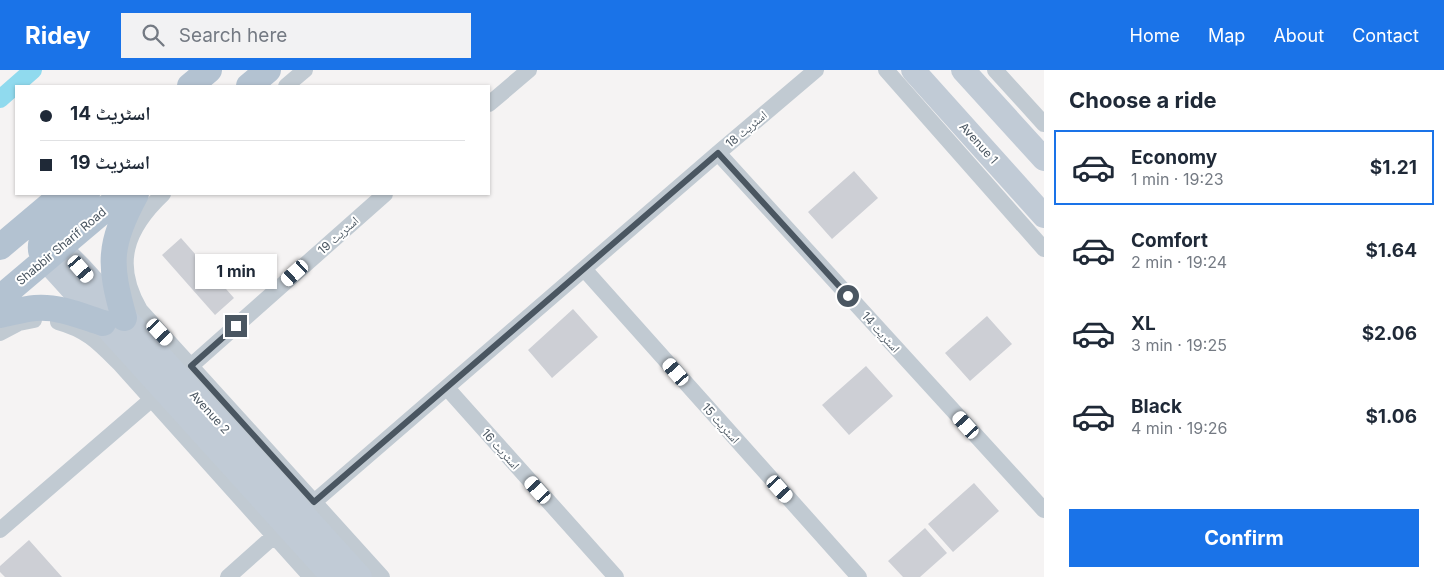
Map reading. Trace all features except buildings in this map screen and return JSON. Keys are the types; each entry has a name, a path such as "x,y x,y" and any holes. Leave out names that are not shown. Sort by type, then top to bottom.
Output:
{"main road":[{"path":"191,85 210,70"},
{"path":"199,85 210,70"},
{"path":"251,85 268,70"},
{"name":"Avenue 1","path":"913,70 1044,216"},
{"path":"963,70 1044,159"},
{"path":"0,247 62,195"},
{"path":"0,268 30,246 49,249 47,230 86,195"},
{"name":"Shabbir Sharif Road","path":"0,298 49,249 122,195"},
{"path":"0,315 34,308 51,308 114,321 115,281 113,256 115,243 119,227 135,195"},
{"name":"Avenue 2","path":"49,249 81,269 114,321 171,383 360,577"},
{"name":"Avenue 2","path":"171,383 333,577"}],"street":[{"path":"287,85 305,70"},
{"path":"490,103 529,70"},
{"name":"اسٹریٹ 18","path":"314,502 816,70"},
{"path":"886,70 1044,249"},
{"path":"995,70 1044,124"},
{"name":"اسٹریٹ 14","path":"718,153 1044,510"},
{"path":"162,195 142,216 128,244 126,274 132,297 140,310 171,383 274,536 311,577"},
{"name":"اسٹریٹ 19","path":"0,530 171,383 384,195"},
{"name":"اسٹریٹ 15","path":"584,269 858,577"},
{"path":"0,333 19,323 34,320 51,320 78,328 100,344 119,363 171,383 314,502 382,577"},
{"name":"اسٹریٹ 16","path":"447,388 616,577"},
{"path":"228,577 274,536"}],"waterway":[{"path":"16,85 33,70"},
{"path":"0,99 15,86"}],"route":[{"path":"236,326 191,366 314,502 718,153 848,296"}]}
